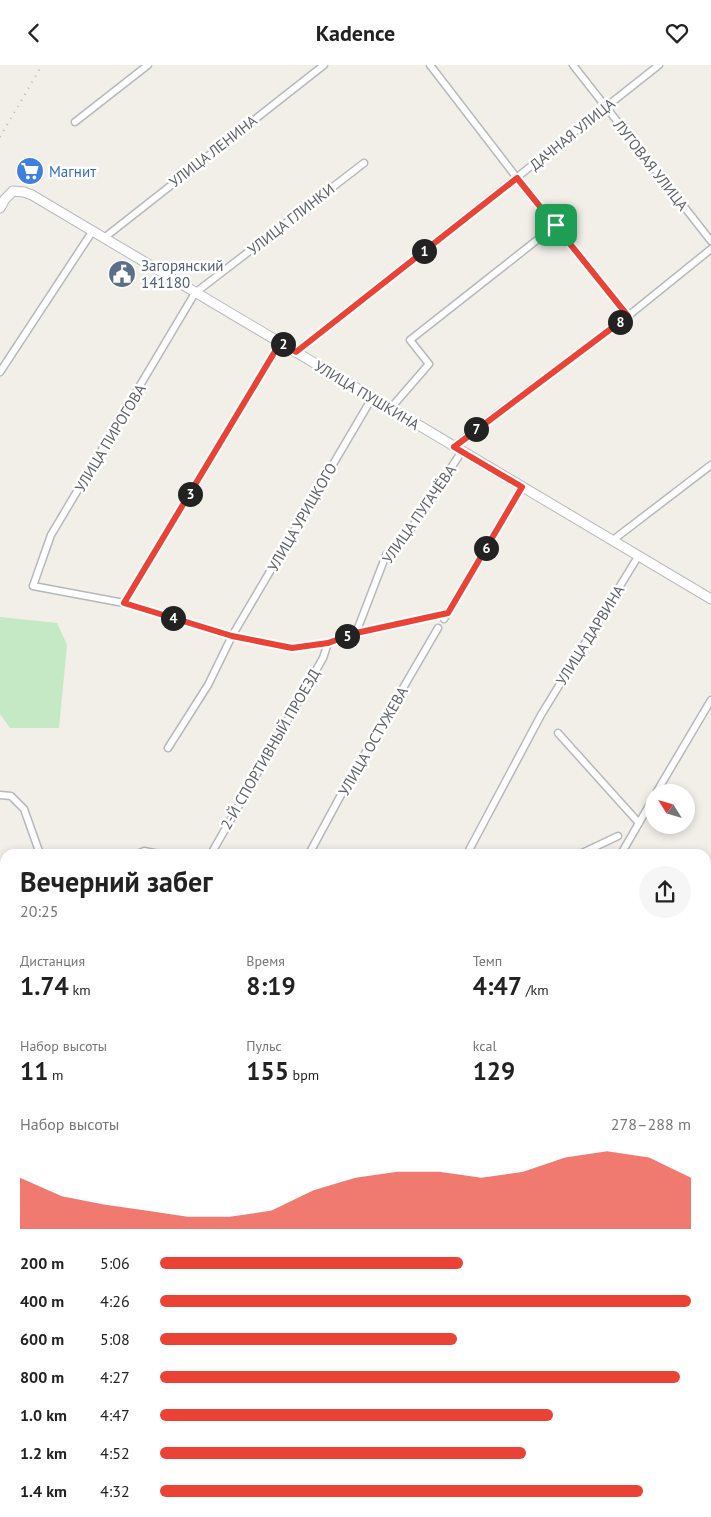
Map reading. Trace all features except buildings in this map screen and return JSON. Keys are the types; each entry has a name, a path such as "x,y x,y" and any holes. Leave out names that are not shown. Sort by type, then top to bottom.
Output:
{"main road":[{"name":"УЛИЦА ПУШКИНА","path":"0,208 9,194 14,191 24,192 711,599"}],"street":[{"path":"75,122 148,65"},
{"name":"УЛИЦА ЛЕНИНА","path":"104,238 324,65"},
{"path":"430,65 517,178 628,316"},
{"name":"ЛУГОВАЯ УЛИЦА","path":"573,65 711,241"},
{"name":"ДАЧНАЯ УЛИЦА","path":"296,352 659,65"},
{"name":"УЛИЦА ГЛИНКИ","path":"195,293 364,163"},
{"path":"390,409 429,364 410,340 556,225"},
{"path":"0,372 92,231"},
{"name":"УЛИЦА ПУГАЧЁВА","path":"356,633 386,555 409,532 458,449 711,249"},
{"name":"УЛИЦА ПИРОГОВА","path":"124,603 33,586 51,535 195,293"},
{"path":"280,343 124,603 232,636 292,648 328,643 356,633 446,616 522,487"},
{"name":"УЛИЦА УРИЦКОГО","path":"168,748 208,685 232,636 372,398"},
{"path":"613,540 711,465"},
{"name":"УЛИЦА ДАРВИНА","path":"470,849 541,715 639,555"},
{"name":"УЛИЦА ОСТУЖЕВА","path":"312,849 438,628"},
{"name":"2-Й СПОРТИВНЫЙ ПРОЕЗД","path":"214,849 323,658 328,643"},
{"path":"661,784 711,700"},
{"path":"558,733 639,823"},
{"path":"0,795 11,796 24,809 38,849"},
{"path":"623,849 645,813"},
{"path":"591,849 618,836"}],"green space":[{"path":"0,617 57,623 67,645 59,728 10,728 0,714"}],"railway":[{"path":"0,137 42,65"}],"place":[{"name":"Магнит","path":"30,171"},
{"name":"Загорянский 141180","path":"122,274"}],"route":[{"path":"517,178 556,225 628,316 454,447 522,487 448,613 356,633 328,643 292,648 232,636 124,603 280,343 296,352 302,348 517,178"}]}
